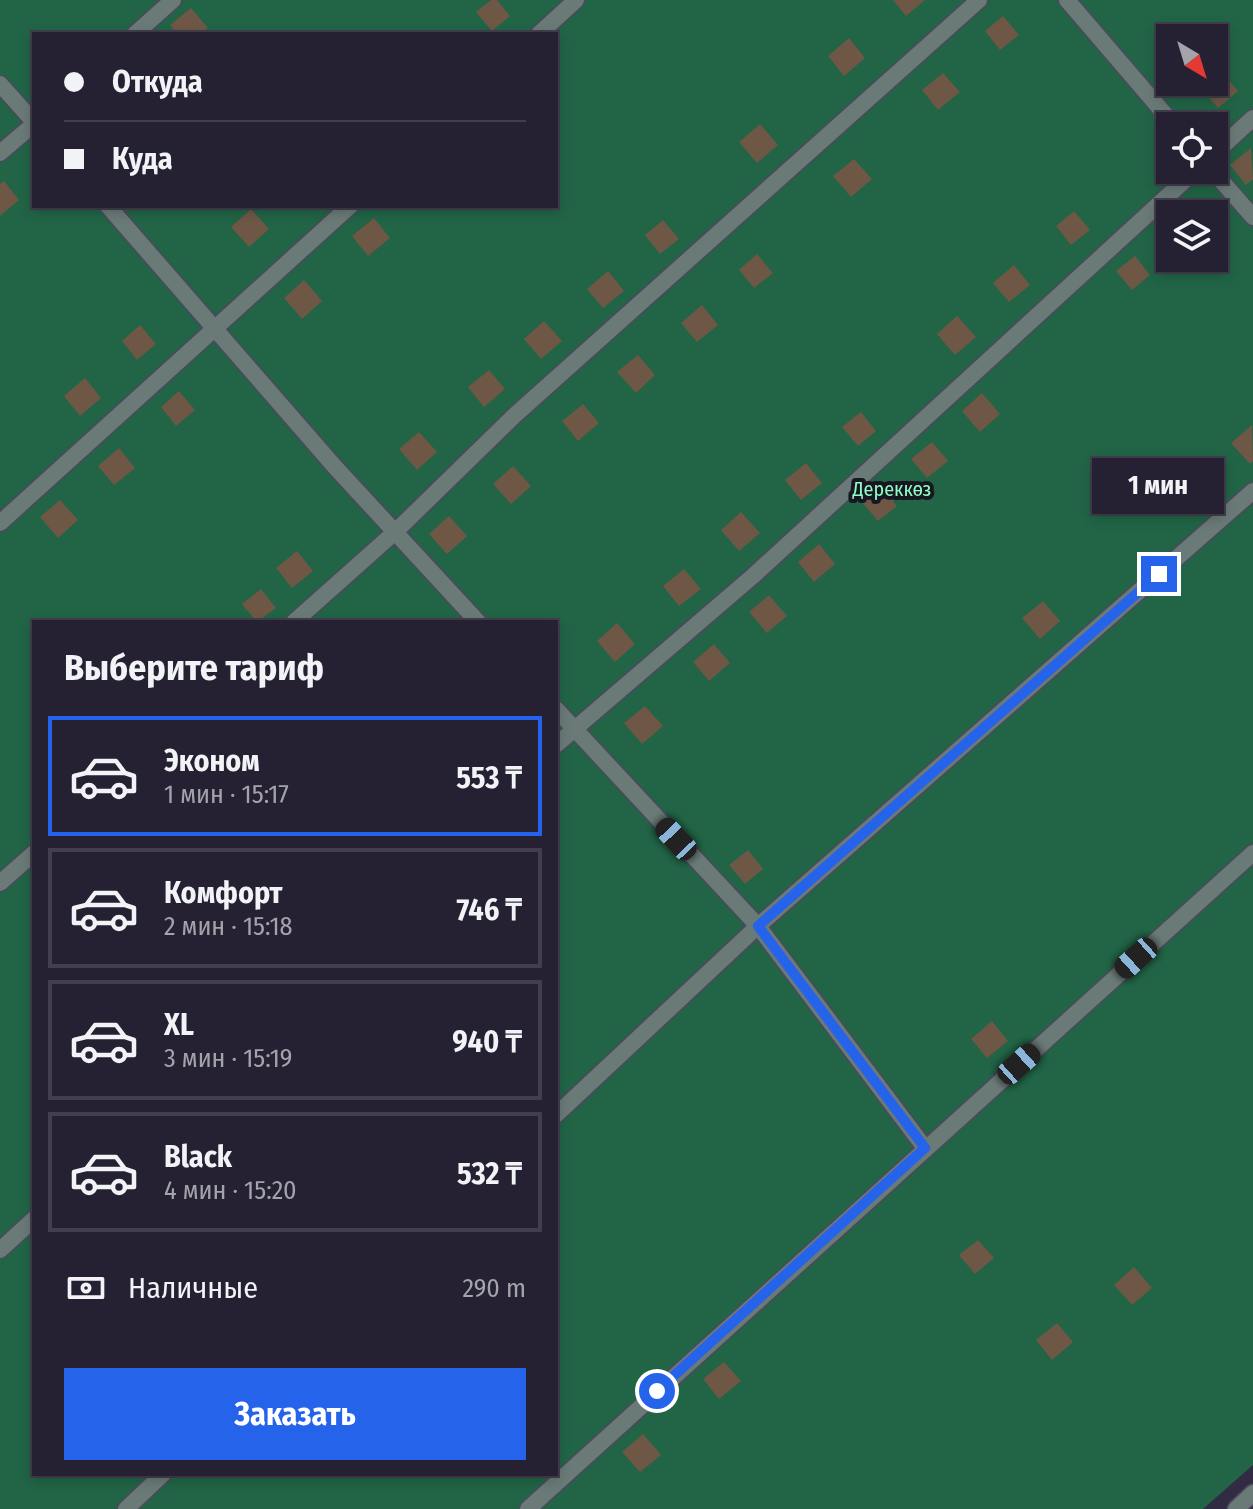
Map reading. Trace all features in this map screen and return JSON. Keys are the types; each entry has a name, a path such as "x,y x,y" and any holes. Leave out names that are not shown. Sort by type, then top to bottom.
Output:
{"street":[{"path":"137,32 173,0"},
{"path":"541,32 576,0"},
{"path":"296,620 395,532 515,415 979,0"},
{"path":"1067,0 1163,112"},
{"path":"0,84 32,121"},
{"path":"1228,141 1253,118"},
{"path":"0,153 32,125"},
{"path":"558,743 753,576 1181,184"},
{"path":"1224,184 1253,217"},
{"path":"110,208 476,620"},
{"path":"0,523 348,208"},
{"path":"558,1113 758,926 1253,491"},
{"path":"558,711 758,926 925,1148"},
{"path":"528,1509 1253,853"},
{"path":"0,883 32,855"},
{"path":"0,1250 32,1221"},
{"path":"126,1509 161,1476"},
{"path":"1236,1509 1253,1493"}],"green space":[{"name":"Дереккөз","path":"0,0 1253,0 1253,1465 1203,1509 0,1509"}],"building":[{"path":"491,0 497,0 510,16 492,31 476,12"},
{"path":"893,0 925,0 906,16"},
{"path":"191,8 208,28 203,32 175,32 170,25"},
{"path":"1003,16 1019,35 1000,50 985,31"},
{"path":"849,38 865,58 844,76 828,56"},
{"path":"943,73 960,92 938,110 922,90"},
{"path":"1228,79 1238,91 1218,108 1208,96 1228,96"},
{"path":"760,124 778,145 757,163 739,142"},
{"path":"1251,148 1253,179 1246,185 1230,165"},
{"path":"854,159 872,179 851,197 833,176"},
{"path":"4,181 19,200 0,216 0,184"},
{"path":"251,209 269,229 249,247 231,227"},
{"path":"1074,211 1090,230 1071,245 1056,226"},
{"path":"374,218 390,238 368,256 352,236"},
{"path":"663,220 679,239 660,254 645,235"},
{"path":"757,254 773,273 754,288 739,270"},
{"path":"1135,256 1150,275 1132,290 1116,271"},
{"path":"1014,265 1030,285 1009,302 993,283"},
{"path":"608,271 624,291 603,308 587,289"},
{"path":"304,280 322,301 302,319 284,298"},
{"path":"702,305 718,325 697,342 681,323"},
{"path":"957,316 976,337 955,355 937,334"},
{"path":"544,321 562,341 541,359 524,339"},
{"path":"140,325 156,344 137,360 122,341"},
{"path":"638,355 655,375 636,393 617,372"},
{"path":"489,370 505,389 484,407 468,387"},
{"path":"85,378 101,398 80,416 64,396"},
{"path":"179,391 195,410 176,426 161,407"},
{"path":"982,393 1000,414 980,432 962,411"},
{"path":"583,404 599,423 578,441 562,421"},
{"path":"861,412 876,431 858,446 842,427"},
{"path":"1252,425 1253,461 1250,464 1231,443"},
{"path":"419,432 437,452 417,470 399,449"},
{"path":"932,442 948,461 927,478 911,459"},
{"path":"119,448 135,468 114,485 98,466"},
{"path":"806,463 822,483 801,500 785,480"},
{"path":"513,466 531,486 511,504 493,484"},
{"path":"881,487 897,506 878,521 862,502"},
{"path":"60,500 78,520 58,538 40,517"},
{"path":"741,512 760,533 739,551 721,530"},
{"path":"449,516 467,536 447,554 429,534"},
{"path":"819,544 835,564 814,582 798,562"},
{"path":"297,551 313,571 292,588 276,568"},
{"path":"684,569 701,589 679,606 663,586"},
{"path":"261,589 276,608 255,620 242,604"},
{"path":"769,595 787,616 767,633 749,612"},
{"path":"1043,601 1060,621 1040,639 1022,618"},
{"path":"617,623 635,644 615,662 597,641"},
{"path":"714,644 730,663 709,681 693,662"},
{"path":"645,706 663,726 642,744 624,723"},
{"path":"748,850 763,869 745,884 729,865"},
{"path":"992,1021 1008,1041 987,1058 971,1039"},
{"path":"978,1240 994,1258 975,1274 959,1255"},
{"path":"1134,1267 1152,1288 1132,1305 1114,1285"},
{"path":"1057,1323 1073,1342 1052,1360 1036,1340"},
{"path":"724,1362 741,1381 719,1399 703,1379"},
{"path":"643,1434 661,1455 640,1472 622,1452"}],"route":[{"path":"657,1391 925,1148 758,926 1159,574"}]}
